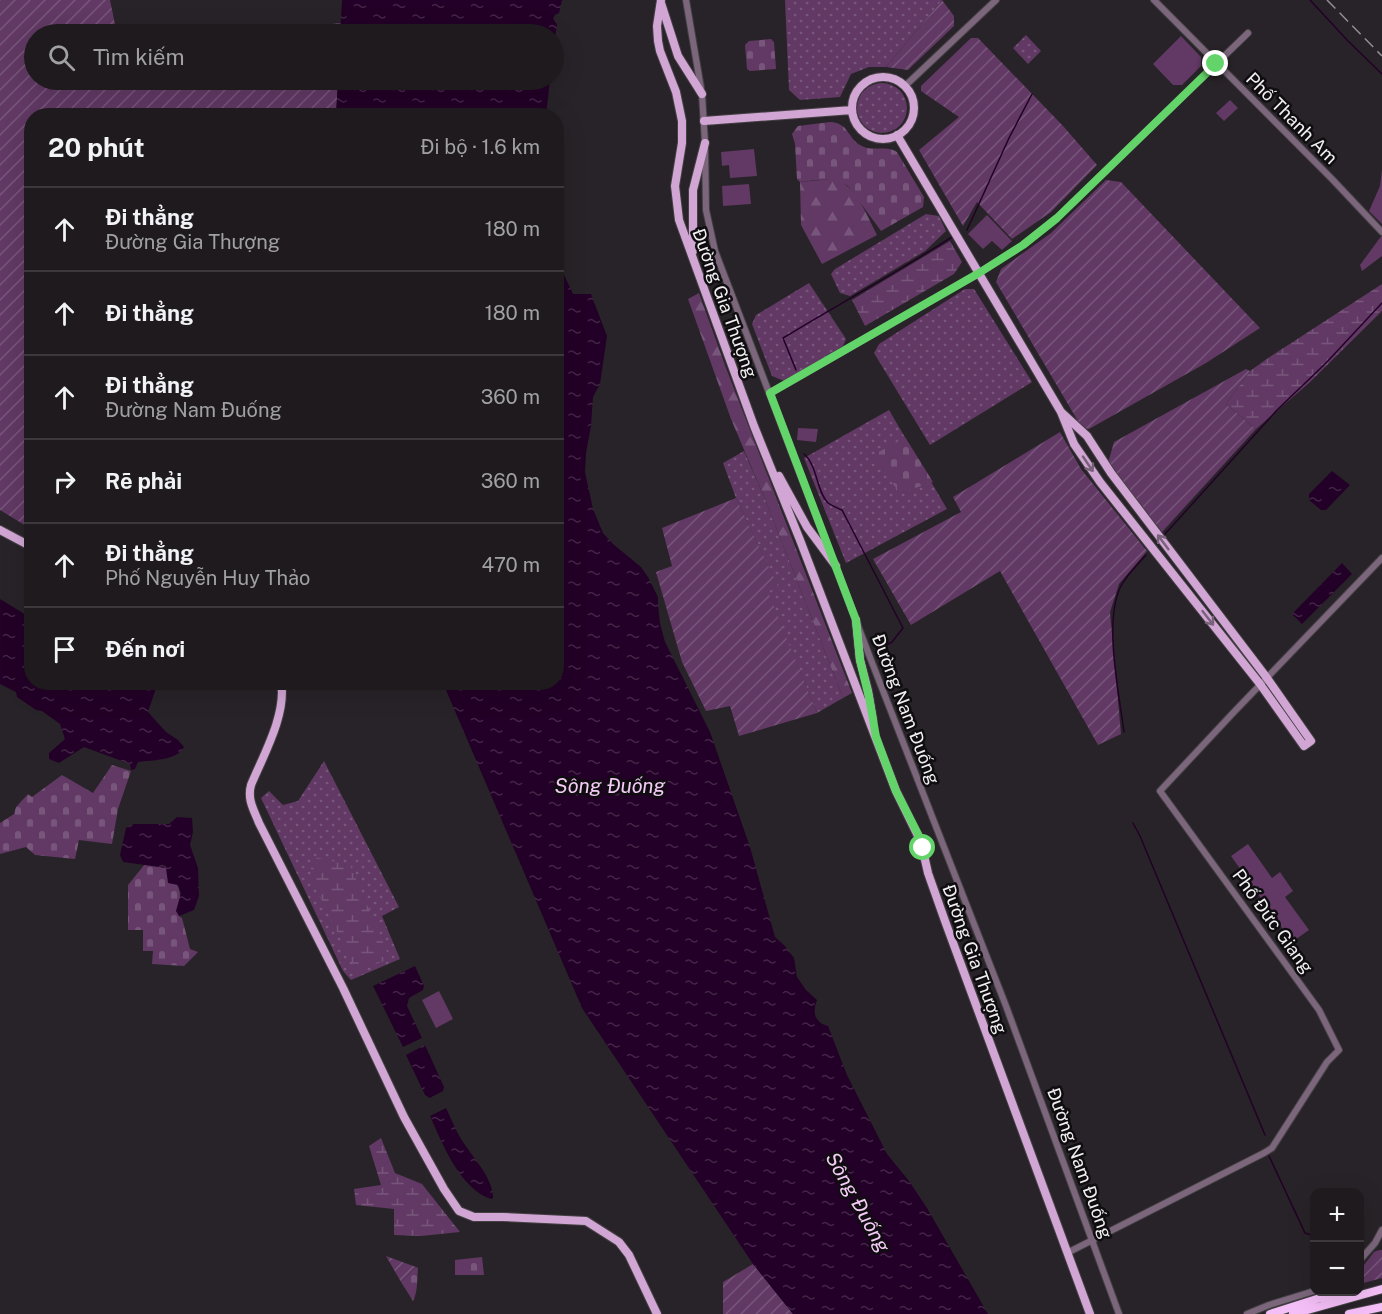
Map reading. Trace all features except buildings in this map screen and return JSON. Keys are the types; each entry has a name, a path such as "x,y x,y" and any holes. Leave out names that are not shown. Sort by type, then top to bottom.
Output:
{"highway":[{"path":"1270,1314 1382,1289"},
{"path":"1354,1313 1382,1307"}],"main road":[{"path":"661,1 678,56 702,94"},
{"name":"Đường Gia Thượng","path":"661,1 657,26 658,41 676,92 682,121 682,143 675,186 680,220 760,441 896,791 921,842 928,873 945,921 1090,1314"},
{"path":"880,77 899,81 905,87 913,100 913,114 907,127 897,135 882,139 867,135 856,124 852,104 861,85 870,79 880,77"},
{"path":"704,121 852,110"},
{"path":"897,135 1061,412 1074,444 1100,482 1260,684 1304,746 1311,741 1267,678 1111,473 1087,436 1061,412"},
{"path":"693,258 693,190 705,143"},
{"path":"760,441 804,521 836,566"},
{"path":"0,530 24,543"},
{"path":"856,620 860,660 876,737"},
{"path":"281,690 279,717 251,785 250,802 343,988 404,1117 444,1189 459,1211 474,1217 586,1221 602,1230 619,1242 629,1254 657,1314"}],"street":[{"name":"Đường Nam Đuống","path":"686,0 702,94 706,210 715,251 1005,1004 1119,1314"},
{"path":"905,87 996,0"},
{"name":"Phố Thanh Am","path":"1154,0 1382,232"},
{"path":"770,393 979,273 1023,245 1057,218 1248,33"},
{"name":"Phố Đức Giang","path":"1067,1253 1264,1154 1272,1148 1328,1062 1339,1050 1319,1010 1160,791 1382,558"},
{"path":"1364,1255 1375,1243 1382,1230"},
{"path":"1364,1256 1371,1249 1382,1245"},
{"path":"1247,1314 1310,1292"}],"green space":[{"path":"0,0 110,0 115,24 24,24 24,90 337,90 336,108 24,108 24,525 0,510"},
{"path":"785,0 942,0 886,67 869,67 851,74 840,97 800,100 789,90"},
{"path":"942,0 954,16 954,26 908,70 886,67"},
{"path":"1026,35 1041,51 1028,64 1013,48"},
{"path":"1181,36 1201,57 1201,66 1182,85 1173,85 1153,64"},
{"path":"971,38 978,38 1064,127 1097,165 1051,212 1012,239 977,202 963,226 919,150 959,117 921,91 921,86"},
{"path":"771,39 774,42 776,69 750,71 747,69 745,45 749,41"},
{"path":"877,83 887,83 900,90 907,103 907,113 900,126 887,133 877,133 868,129 861,122 857,113 857,103 861,94 868,87"},
{"path":"1230,100 1238,108 1224,121 1216,113"},
{"path":"830,122 841,125 860,145 897,152 924,197 923,207 881,231 848,186 830,180 800,182 797,179 795,144 792,134 798,126"},
{"path":"754,149 757,176 730,178 729,165 722,166 721,152"},
{"path":"1382,169 1382,224 1369,211 1380,186"},
{"path":"836,180 847,186 862,206 877,235 822,264 801,225 800,182"},
{"path":"1106,180 1121,182 1260,328 1206,363 1089,429 1082,428 996,282 1001,269 1051,233"},
{"path":"749,184 751,204 723,206 722,186"},
{"path":"926,214 939,216 946,231 925,251 850,296 840,293 831,274 835,269"},
{"path":"987,215 1012,241 1002,250 992,241 983,249 968,234"},
{"path":"1382,235 1382,256 1362,271 1360,265"},
{"path":"950,241 962,262 954,274 865,326 852,300"},
{"path":"809,283 846,339 843,346 784,381 772,376 752,324 756,315"},
{"path":"1382,284 1382,311 1309,383 1256,429 1226,404 1250,371"},
{"path":"965,289 974,289 1032,382 930,445 874,353 879,344"},
{"path":"699,293 852,693 843,698 731,419 688,299"},
{"path":"1246,369 1250,371 1226,404 1256,429 1162,532 1108,463 1114,442"},
{"path":"889,410 947,509 846,563 804,458"},
{"path":"798,428 818,429 816,442 797,440"},
{"path":"1060,432 1081,469 1147,551 1119,584 1110,612 1121,734 1098,745 1000,571 911,625 873,559 961,512 953,497"},
{"path":"905,437 933,482 900,493 872,456"},
{"path":"744,451 843,698 817,713 767,592 777,585 736,498 723,463"},
{"path":"736,498 778,586 768,592 817,713 739,736 730,706 706,711 682,662 656,572 672,566 662,528"},
{"path":"324,761 399,907 382,916 400,959 351,980 343,971 261,798 269,791 283,805 298,801"},
{"path":"112,765 131,771 118,809 112,844 79,840 75,859 35,855 26,847 0,854 0,823 14,814 16,807 28,794 32,797 62,775 93,793"},
{"path":"1248,844 1272,878 1280,872 1293,891 1285,897 1309,930 1292,942 1231,856"},
{"path":"310,856 350,865 390,959 356,971 312,880"},
{"path":"145,864 166,868 178,886 179,916 182,918 190,949 198,952 184,966 152,964 153,951 143,951 143,930 128,930 128,885"},
{"path":"439,991 453,1019 436,1028 422,1000"},
{"path":"381,1138 395,1173 422,1184 460,1232 421,1236 394,1235 394,1209 356,1205 354,1189 381,1185 369,1146"},
{"path":"1382,1250 1382,1278 1364,1283 1364,1265 1374,1252"},
{"path":"386,1256 416,1267 401,1282"},
{"path":"482,1257 484,1275 455,1275 455,1260"},
{"path":"753,1264 793,1314 723,1314 723,1282"},
{"path":"416,1267 418,1268 417,1285 413,1301 401,1282"}],"water":[{"path":"342,0 562,0 559,13 553,18 557,24 341,24"},
{"path":"337,90 549,90 547,108 336,108"},
{"name":"Sông Đuống","path":"564,274 573,294 591,294 607,336 600,384 593,397 586,453 585,472 593,509 603,533 641,567 658,597 660,623 665,642 710,732 750,847 775,937 794,958 797,977 817,1000 815,1009 817,1020 828,1026 847,1075 887,1154 927,1208 988,1314 793,1314 753,1264 582,1008 446,690 564,690"},
{"path":"1332,471 1350,485 1326,510 1321,510 1309,500 1309,494"},
{"path":"1342,563 1352,574 1302,624 1292,614"},
{"path":"0,599 24,614 24,690 155,690 148,712 184,747 176,755 164,759 138,762 135,769 131,770 130,764 84,747 59,763 49,759 49,753 65,739 60,724 17,697 16,692 0,684"},
{"path":"177,817 192,818 193,832 190,845 198,868 199,896 194,910 179,916 176,911 181,893 178,885 168,883 166,868 123,862 120,855 126,828 134,824 169,824"},
{"path":"415,966 424,986 423,990 409,998 407,1006 422,1038 403,1047 373,986"},
{"path":"425,1045 444,1087 443,1091 430,1098 425,1095 406,1055"},
{"path":"446,1108 461,1139 486,1175 493,1198 480,1194 470,1186 446,1151 430,1116"}],"waterway":[{"path":"1310,0 1382,74"},
{"path":"967,230 1032,94"},
{"path":"796,370 783,338 952,237"},
{"path":"1165,534 1277,410 1326,363 1382,303"},
{"path":"804,454 812,465 824,498 828,503 842,510 903,628 892,642 876,651"},
{"path":"1124,732 1114,658 1115,603 1122,584 1146,555"},
{"path":"1133,823 1265,1135"},
{"path":"1269,1156 1305,1233 1310,1235"}],"railway":[{"path":"1327,0 1382,56"}],"route":[{"path":"923,848 896,791 876,737 860,660 856,620 770,393 979,273 1023,245 1057,218 1216,64"}]}
